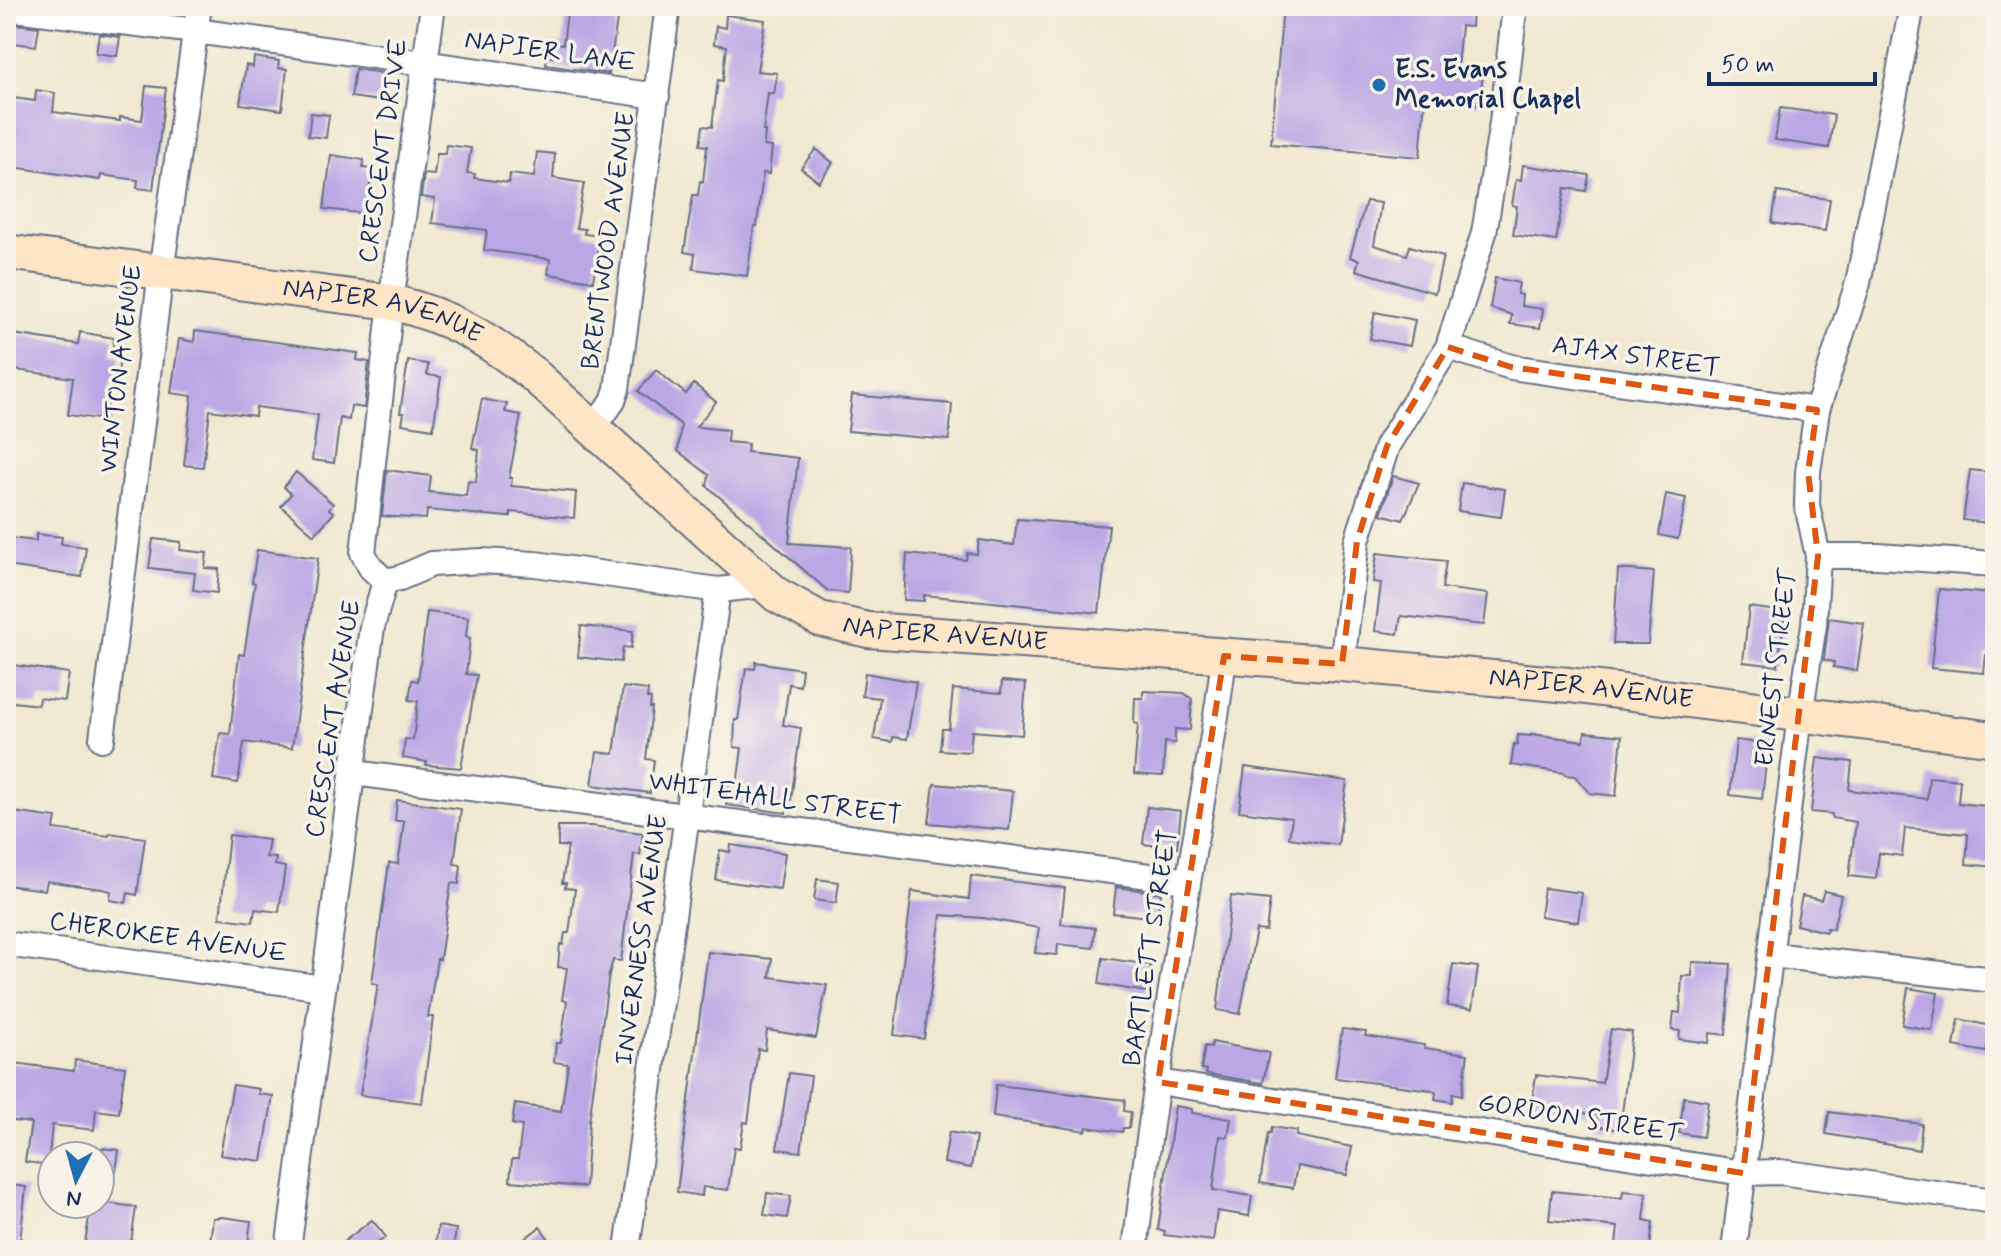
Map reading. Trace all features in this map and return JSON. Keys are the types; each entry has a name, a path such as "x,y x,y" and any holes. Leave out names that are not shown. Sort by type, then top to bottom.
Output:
{"street":[{"name":"WINTON AVENUE","path":"102,739 161,272 199,6"},
{"name":"CRESCENT DRIVE","path":"385,581 371,568 363,553 391,302 433,6"},
{"name":"BRENTWOOD AVENUE","path":"593,429 613,401 617,389 668,6"},
{"path":"1342,664 1357,541 1387,446 1448,347 1484,233 1502,123 1515,6"},
{"name":"ERNEST STREET","path":"1734,1250 1800,715 1814,625 1818,556 1807,505 1808,472 1817,410 1858,283 1912,6"},
{"name":"NAPIER LANE","path":"6,8 196,31 657,96"},
{"name":"NAPIER AVENUE","path":"6,252 391,302 466,327 534,375 766,585 802,611 844,626 1342,664 1569,685 1995,739"},
{"name":"AJAX STREET","path":"1448,347 1511,367 1817,410"},
{"path":"1818,556 1878,556 1995,564"},
{"name":"CRESCENT AVENUE","path":"288,1250 372,627 385,581 432,564 481,561 535,564 718,590 766,585"},
{"name":"INVERNESS AVENUE","path":"627,1250 718,590"},
{"name":"BARTLETT STREET","path":"1135,1250 1188,881 1216,729 1224,656"},
{"name":"WHITEHALL STREET","path":"354,773 1188,881"},
{"name":"CHEROKEE AVENUE","path":"6,944 323,988"},
{"path":"1771,955 1995,980"},
{"name":"GORDON STREET","path":"1158,1082 1743,1173 1780,1172 1995,1201"}],"highlighted area":[{"path":"1448,347 1511,367 1817,410 1808,472 1818,556 1743,1173 1158,1082 1224,656 1342,664 1357,541 1387,446"}],"building":[{"path":"574,6 619,6 609,74 546,65 547,56 553,57 555,43 563,44 567,13 573,13"},
{"name":"E.S. Evans Memorial Chapel","path":"1283,6 1472,6 1471,27 1461,26 1457,68 1483,71 1480,104 1425,99 1420,157 1271,144"},
{"path":"726,15 765,20 757,71 777,73 774,94 768,93 763,131 764,146 772,147 769,174 763,173 747,276 693,269 695,254 684,252 693,195 698,195 700,181 703,182 707,146 700,145 703,126 712,127 718,80 723,81 727,46 714,44 716,26 725,28"},
{"path":"6,23 39,27 36,46 6,42"},
{"path":"99,34 120,37 117,56 96,53"},
{"path":"254,57 279,61 278,68 287,69 282,110 240,104 246,65 253,67"},
{"path":"355,69 384,73 380,101 351,97"},
{"path":"146,86 166,88 153,190 137,188 138,180 101,175 100,180 6,166 6,97 35,101 36,90 55,93 53,112 120,121 120,117 142,120"},
{"path":"1780,108 1834,115 1829,148 1775,140"},
{"path":"311,113 329,115 326,138 308,136"},
{"path":"446,145 471,148 467,173 475,174 474,178 509,183 510,174 534,177 537,152 555,154 553,178 584,183 576,228 585,229 584,234 600,236 593,281 548,274 550,259 484,250 487,230 432,223 435,199 421,197 424,174 434,175 437,154 445,154"},
{"path":"816,149 833,163 819,182 801,168"},
{"path":"331,155 364,160 363,168 372,169 366,214 324,209"},
{"path":"1523,165 1589,175 1586,191 1565,188 1556,241 1513,235 1517,206 1512,205 1516,180 1521,180"},
{"path":"1777,192 1830,199 1825,231 1772,223"},
{"path":"1366,201 1381,203 1374,245 1407,255 1410,246 1443,256 1435,293 1356,270 1359,260 1350,257"},
{"path":"1495,278 1519,283 1517,294 1522,295 1521,306 1543,309 1540,328 1510,324 1512,315 1490,308"},
{"path":"1375,312 1415,320 1410,346 1370,339"},
{"path":"195,331 358,353 357,360 369,362 364,408 351,406 349,420 340,418 334,463 312,460 318,415 256,407 255,416 210,410 203,467 184,465 192,396 171,393 179,339 194,342"},
{"path":"80,332 114,338 112,355 120,356 117,381 111,380 105,420 68,415 73,378 9,369 10,365 6,364 6,338 13,339 13,334 78,344"},
{"path":"408,361 428,364 427,375 441,377 433,429 402,424 404,413 400,413"},
{"path":"656,370 686,394 694,384 716,402 696,427 728,430 727,442 748,444 747,452 798,458 789,543 851,547 848,593 828,591 707,486 709,475 678,451 681,425 638,391"},
{"path":"852,395 952,404 949,440 848,431"},
{"path":"482,399 507,404 505,412 521,415 509,478 512,478 511,486 576,492 574,518 511,512 508,517 427,510 426,519 382,516 387,470 431,476 429,492 466,496 468,481 476,482 479,450 472,448"},
{"path":"1970,470 1995,473 1995,524 1963,520"},
{"path":"296,472 333,504 329,509 334,513 314,535 281,506 291,494 284,487"},
{"path":"1393,476 1419,483 1403,520 1381,514"},
{"path":"1462,483 1505,489 1501,517 1458,511"},
{"path":"1666,494 1686,498 1678,539 1659,535"},
{"path":"1017,519 1109,526 1099,613 924,595 924,601 904,600 907,554 966,560 967,553 977,554 979,540 1014,545"},
{"path":"36,534 62,537 61,544 86,547 82,577 7,566 11,538 36,541"},
{"path":"153,539 181,542 180,550 207,553 205,568 219,569 217,593 193,590 195,573 149,568"},
{"path":"257,550 318,558 292,748 244,742 238,783 213,779 220,733 230,734 239,654 244,655 255,583 252,582"},
{"path":"1377,553 1446,561 1442,588 1488,594 1484,625 1401,616 1398,634 1375,631 1381,583 1373,582"},
{"path":"1618,569 1654,572 1648,644 1613,644"},
{"path":"1939,589 1991,594 1990,609 1995,609 1995,656 1986,655 1984,673 1931,668"},
{"path":"1749,607 1785,612 1778,666 1743,662"},
{"path":"427,612 468,617 466,637 470,638 466,674 477,675 461,768 426,765 427,762 403,758 405,739 413,740 418,701 409,700 412,680 418,681"},
{"path":"1829,618 1864,623 1857,671 1833,667 1834,662 1824,660"},
{"path":"581,626 633,631 631,648 623,647 621,662 578,657"},
{"path":"756,662 802,669 800,686 789,684 783,725 801,728 791,800 788,800 786,813 726,805 729,785 737,786 742,748 734,747 735,720 738,720 746,668 755,669"},
{"path":"6,664 69,673 65,701 39,698 38,705 6,701"},
{"path":"865,673 916,682 907,739 893,737 892,742 874,739 880,698 862,696"},
{"path":"1002,681 1026,683 1022,735 972,731 970,752 940,750 942,729 949,729 953,689 1001,693"},
{"path":"623,687 648,690 647,698 651,699 646,759 654,760 650,793 592,785 597,752 614,754"},
{"path":"1143,691 1184,693 1192,699 1190,730 1175,729 1175,743 1165,742 1163,776 1134,774 1138,724 1134,723 1135,698 1143,698"},
{"path":"1585,732 1622,736 1616,796 1590,793 1575,776 1565,773 1511,765 1518,735 1584,741"},
{"path":"1736,740 1768,744 1762,799 1730,795"},
{"path":"1817,758 1852,762 1849,790 1927,799 1929,777 1960,780 1958,803 1995,807 1995,867 1966,864 1968,834 1905,828 1902,856 1879,853 1876,879 1849,876 1856,822 1832,818 1832,814 1811,812"},
{"path":"1245,767 1347,781 1338,845 1289,838 1292,818 1239,811"},
{"path":"934,784 1013,791 1009,830 929,823"},
{"path":"397,800 461,809 454,864 461,865 459,884 451,883 440,959 437,959 428,1017 433,1017 422,1103 360,1095 378,984 372,983 389,863 398,864 401,845 404,821 395,821"},
{"path":"1147,807 1181,811 1177,848 1143,844"},
{"path":"6,811 56,818 54,829 145,838 137,895 128,893 126,903 110,900 111,891 102,889 47,881 45,890 6,885"},
{"path":"558,826 592,826 643,833 640,855 634,854 621,961 613,960 609,974 589,1122 585,1187 510,1181 512,1159 518,1159 522,1126 512,1124 515,1104 561,1111 568,1064 554,1062 556,1043 561,1043 567,1001 562,1000 567,968 558,967 560,944 563,945 565,933 569,933 575,889 565,888 566,883 562,883 568,846 558,846"},
{"path":"229,835 269,840 266,857 276,858 275,865 285,867 279,912 255,909 253,922 220,918"},
{"path":"731,845 785,853 780,889 716,880 720,850 730,852"},
{"path":"971,876 1065,888 1061,924 1095,928 1093,948 1058,944 1057,955 1035,953 1039,928 983,918 941,915 924,1039 894,1035 912,891 969,899"},
{"path":"817,879 839,882 836,903 814,900"},
{"path":"1116,887 1161,893 1157,918 1113,913"},
{"path":"1544,888 1582,893 1578,922 1540,916"},
{"path":"1824,891 1841,895 1833,929 1827,928 1826,932 1796,925 1802,896 1821,900"},
{"path":"1231,896 1270,900 1266,931 1256,930 1240,1014 1217,1010"},
{"path":"708,952 772,959 770,977 827,985 816,1038 767,1030 765,1050 758,1049 748,1123 744,1122 740,1148 734,1147 728,1190 703,1187 702,1196 677,1192"},
{"path":"1103,958 1151,965 1146,992 1099,984"},
{"path":"1692,962 1731,964 1726,1035 1710,1033 1709,1043 1679,1039 1680,1031 1672,1030 1674,1012 1680,1013 1682,976 1692,976"},
{"path":"1453,964 1478,967 1472,1009 1447,1006"},
{"path":"1908,988 1938,993 1932,1030 1902,1025"},
{"path":"1959,1019 1991,1026 1986,1052 1954,1046"},
{"path":"1342,1029 1366,1032 1365,1036 1424,1045 1424,1048 1468,1054 1462,1095 1453,1093 1452,1102 1435,1099 1436,1093 1432,1090 1335,1078"},
{"path":"1611,1029 1632,1032 1620,1130 1596,1126 1598,1115 1541,1108 1542,1103 1532,1102 1536,1075 1602,1083"},
{"path":"1212,1042 1269,1053 1263,1083 1206,1074 1206,1070 1201,1069 1205,1046 1211,1047"},
{"path":"75,1060 125,1067 119,1113 96,1110 94,1130 52,1125 50,1140 36,1140 36,1163 25,1162 31,1123 6,1120 6,1062 74,1071"},
{"path":"789,1073 811,1076 801,1152 777,1149"},
{"path":"233,1085 259,1089 258,1094 273,1096 262,1161 220,1155"},
{"path":"996,1085 1125,1100 1124,1111 1131,1112 1129,1128 1123,1128 1122,1132 1087,1127 1086,1131 993,1117"},
{"path":"1684,1097 1708,1101 1703,1137 1679,1133"},
{"path":"1175,1106 1192,1109 1192,1113 1231,1119 1228,1137 1220,1136 1213,1190 1252,1196 1249,1216 1217,1211 1213,1241 1164,1235 1165,1231 1158,1230"},
{"path":"1829,1112 1922,1124 1919,1150 1826,1134"},
{"path":"1272,1127 1297,1131 1296,1136 1352,1147 1347,1175 1297,1166 1293,1188 1260,1183 1268,1133 1271,1133"},
{"path":"949,1132 976,1137 971,1168 944,1163"},
{"path":"6,1184 26,1187 19,1250 6,1250"},
{"path":"1552,1191 1622,1198 1623,1191 1647,1193 1644,1220 1653,1222 1650,1248 1616,1244 1618,1227 1549,1220"},
{"path":"767,1193 791,1196 787,1218 764,1215"},
{"path":"116,1204 136,1207 130,1250 84,1250 89,1220 116,1220"},
{"path":"213,1218 251,1221 247,1250 209,1250"},
{"path":"372,1220 386,1237 368,1250 333,1250"},
{"path":"438,1226 456,1229 453,1250 435,1250"},
{"path":"540,1227 557,1250 510,1250"}],"place":[{"name":"E.S. Evans Memorial Chapel","path":"1379,85"}]}
